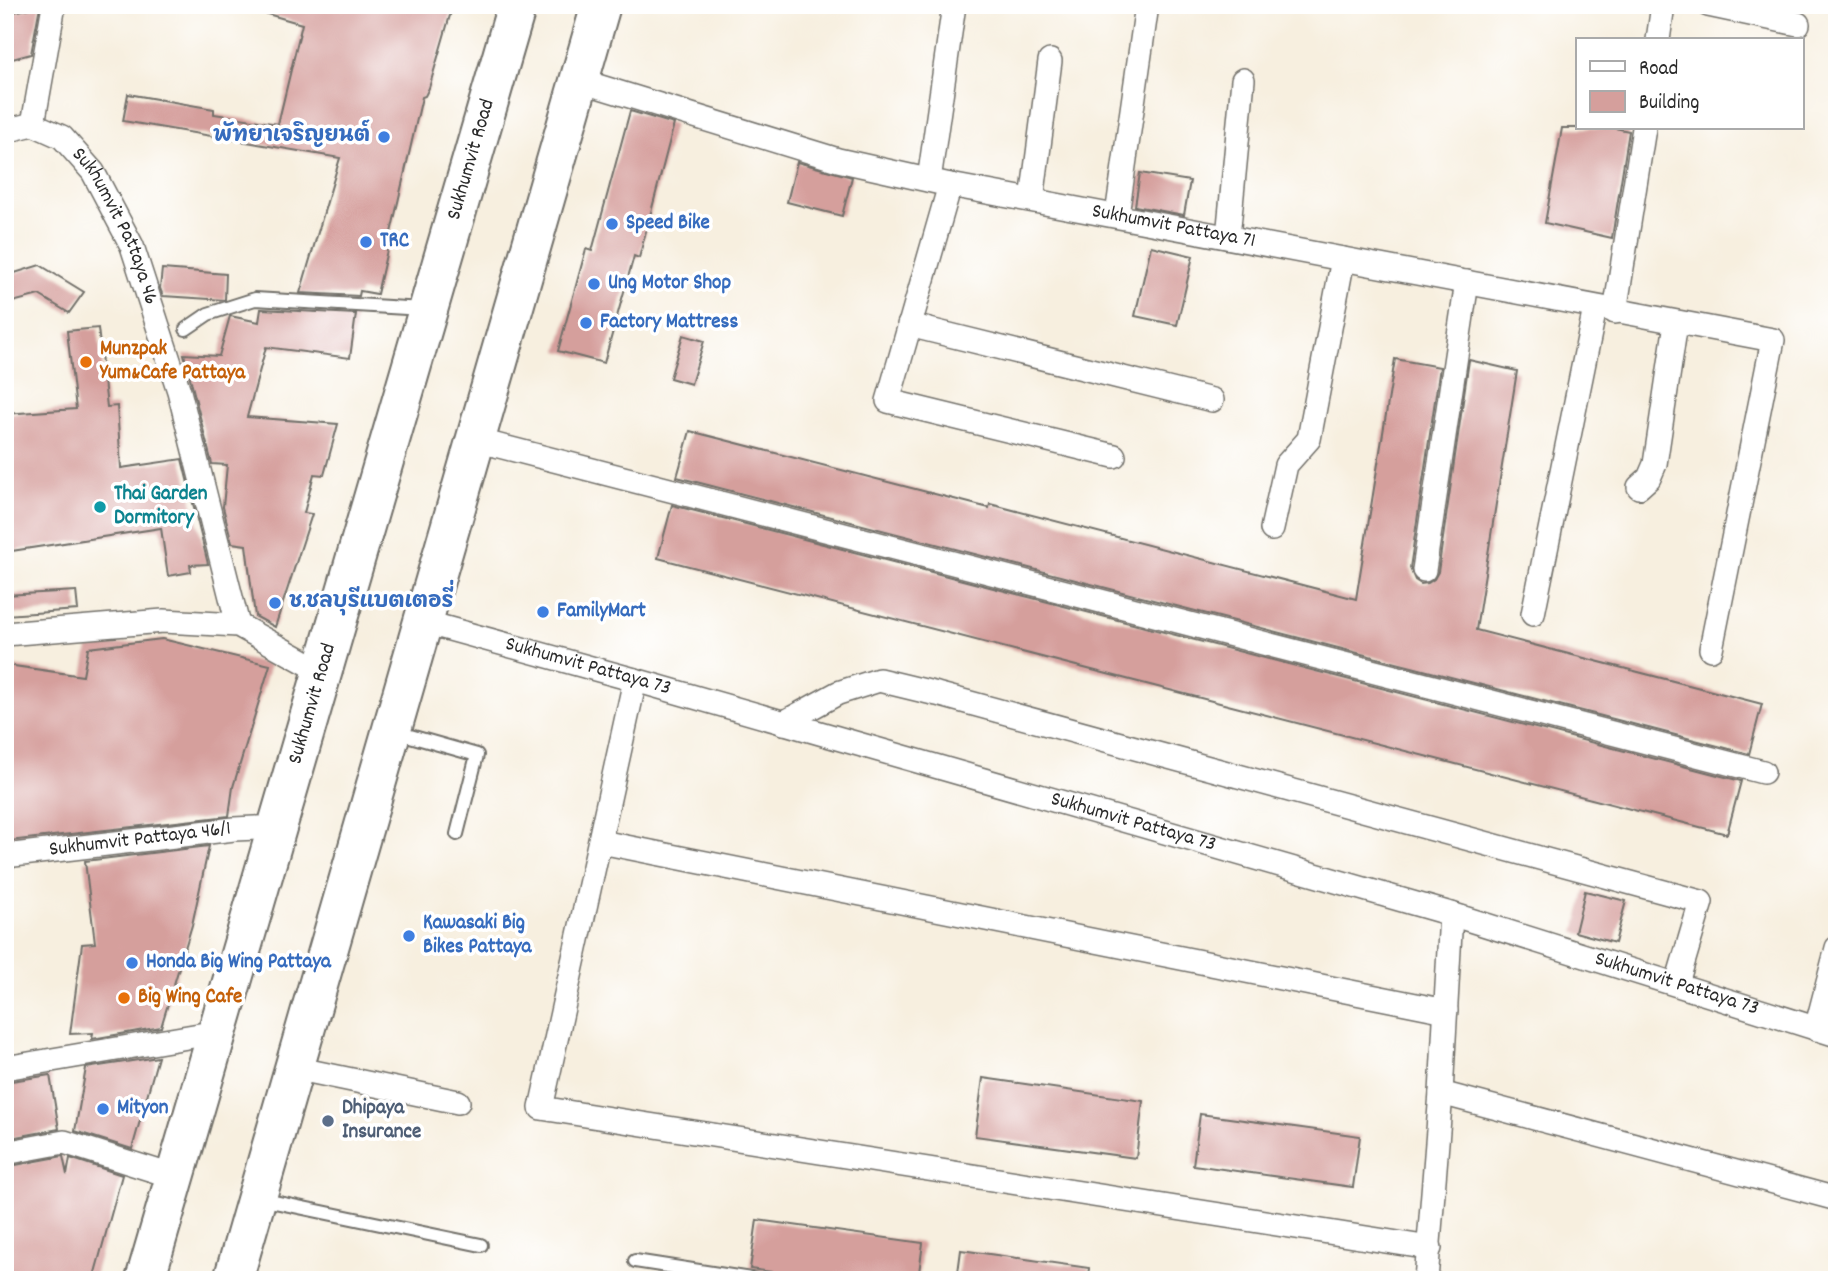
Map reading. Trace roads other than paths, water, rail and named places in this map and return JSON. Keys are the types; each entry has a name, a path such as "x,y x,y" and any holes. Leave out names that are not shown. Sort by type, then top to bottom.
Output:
{"highway":[{"path":"233,1280 601,5"},
{"name":"Sukhumvit Road","path":"145,1280 429,310 512,8"}],"street":[{"path":"5,131 33,124 54,5"},
{"path":"954,5 939,183 909,325 888,401 1114,456"},
{"path":"1117,215 1147,5"},
{"path":"1658,38 1664,5"},
{"path":"1708,5 1798,24"},
{"path":"1032,200 1050,61"},
{"path":"1228,237 1243,80"},
{"name":"Sukhumvit Pattaya 71","path":"581,81 838,160 939,183 1773,340 1711,649"},
{"name":"Sukhumvit Pattaya 46","path":"33,124 62,137 93,172 132,246 179,391 237,625"},
{"path":"1533,614 1605,310 1644,130"},
{"path":"1272,529 1286,465 1309,439 1343,259"},
{"path":"1424,570 1467,282"},
{"path":"1639,487 1649,478 1655,464 1676,323"},
{"path":"909,325 1212,400"},
{"path":"476,440 1763,772"},
{"path":"5,634 163,621 237,625 323,672"},
{"name":"Sukhumvit Pattaya 73","path":"424,622 1451,914 1826,1032"},
{"path":"635,680 541,1108 1430,1248"},
{"path":"783,723 838,693 878,680 1702,902 1677,983"},
{"name":"Sukhumvit Pattaya 46/1","path":"5,856 278,827"},
{"path":"601,842 1447,1011"},
{"path":"1426,1280 1447,1011 1451,914"},
{"path":"1826,1032 1837,948"},
{"path":"5,1068 217,1032"},
{"path":"294,1068 458,1102"},
{"path":"1441,1093 1837,1199"},
{"path":"5,1153 64,1142 175,1177"}],"lane":[{"path":"186,330 208,314 256,299 429,310"},
{"path":"392,731 477,755 457,834"},
{"path":"257,1198 481,1245"},
{"path":"635,1261 757,1280"}],"place":[{"name":"พัทยาเจริญยนต์","path":"384,137"},
{"name":"Speed Bike","path":"612,224"},
{"name":"TRC","path":"366,242"},
{"name":"Ung Motor Shop","path":"594,284"},
{"name":"Factory Mattress","path":"586,323"},
{"name":"Munzpak Yum&Cafe Pattaya","path":"86,362"},
{"name":"Thai Garden Dormitory","path":"100,507"},
{"name":"ช.ชลบุรีแบตเตอรี่","path":"275,603"},
{"name":"FamilyMart","path":"543,612"},
{"name":"Kawasaki Big Bikes Pattaya","path":"409,936"},
{"name":"Honda Big Wing Pattaya","path":"132,963"},
{"name":"Big Wing Cafe","path":"124,998"},
{"name":"Mityon","path":"103,1109"},
{"name":"Dhipaya Insurance","path":"328,1121"}]}
